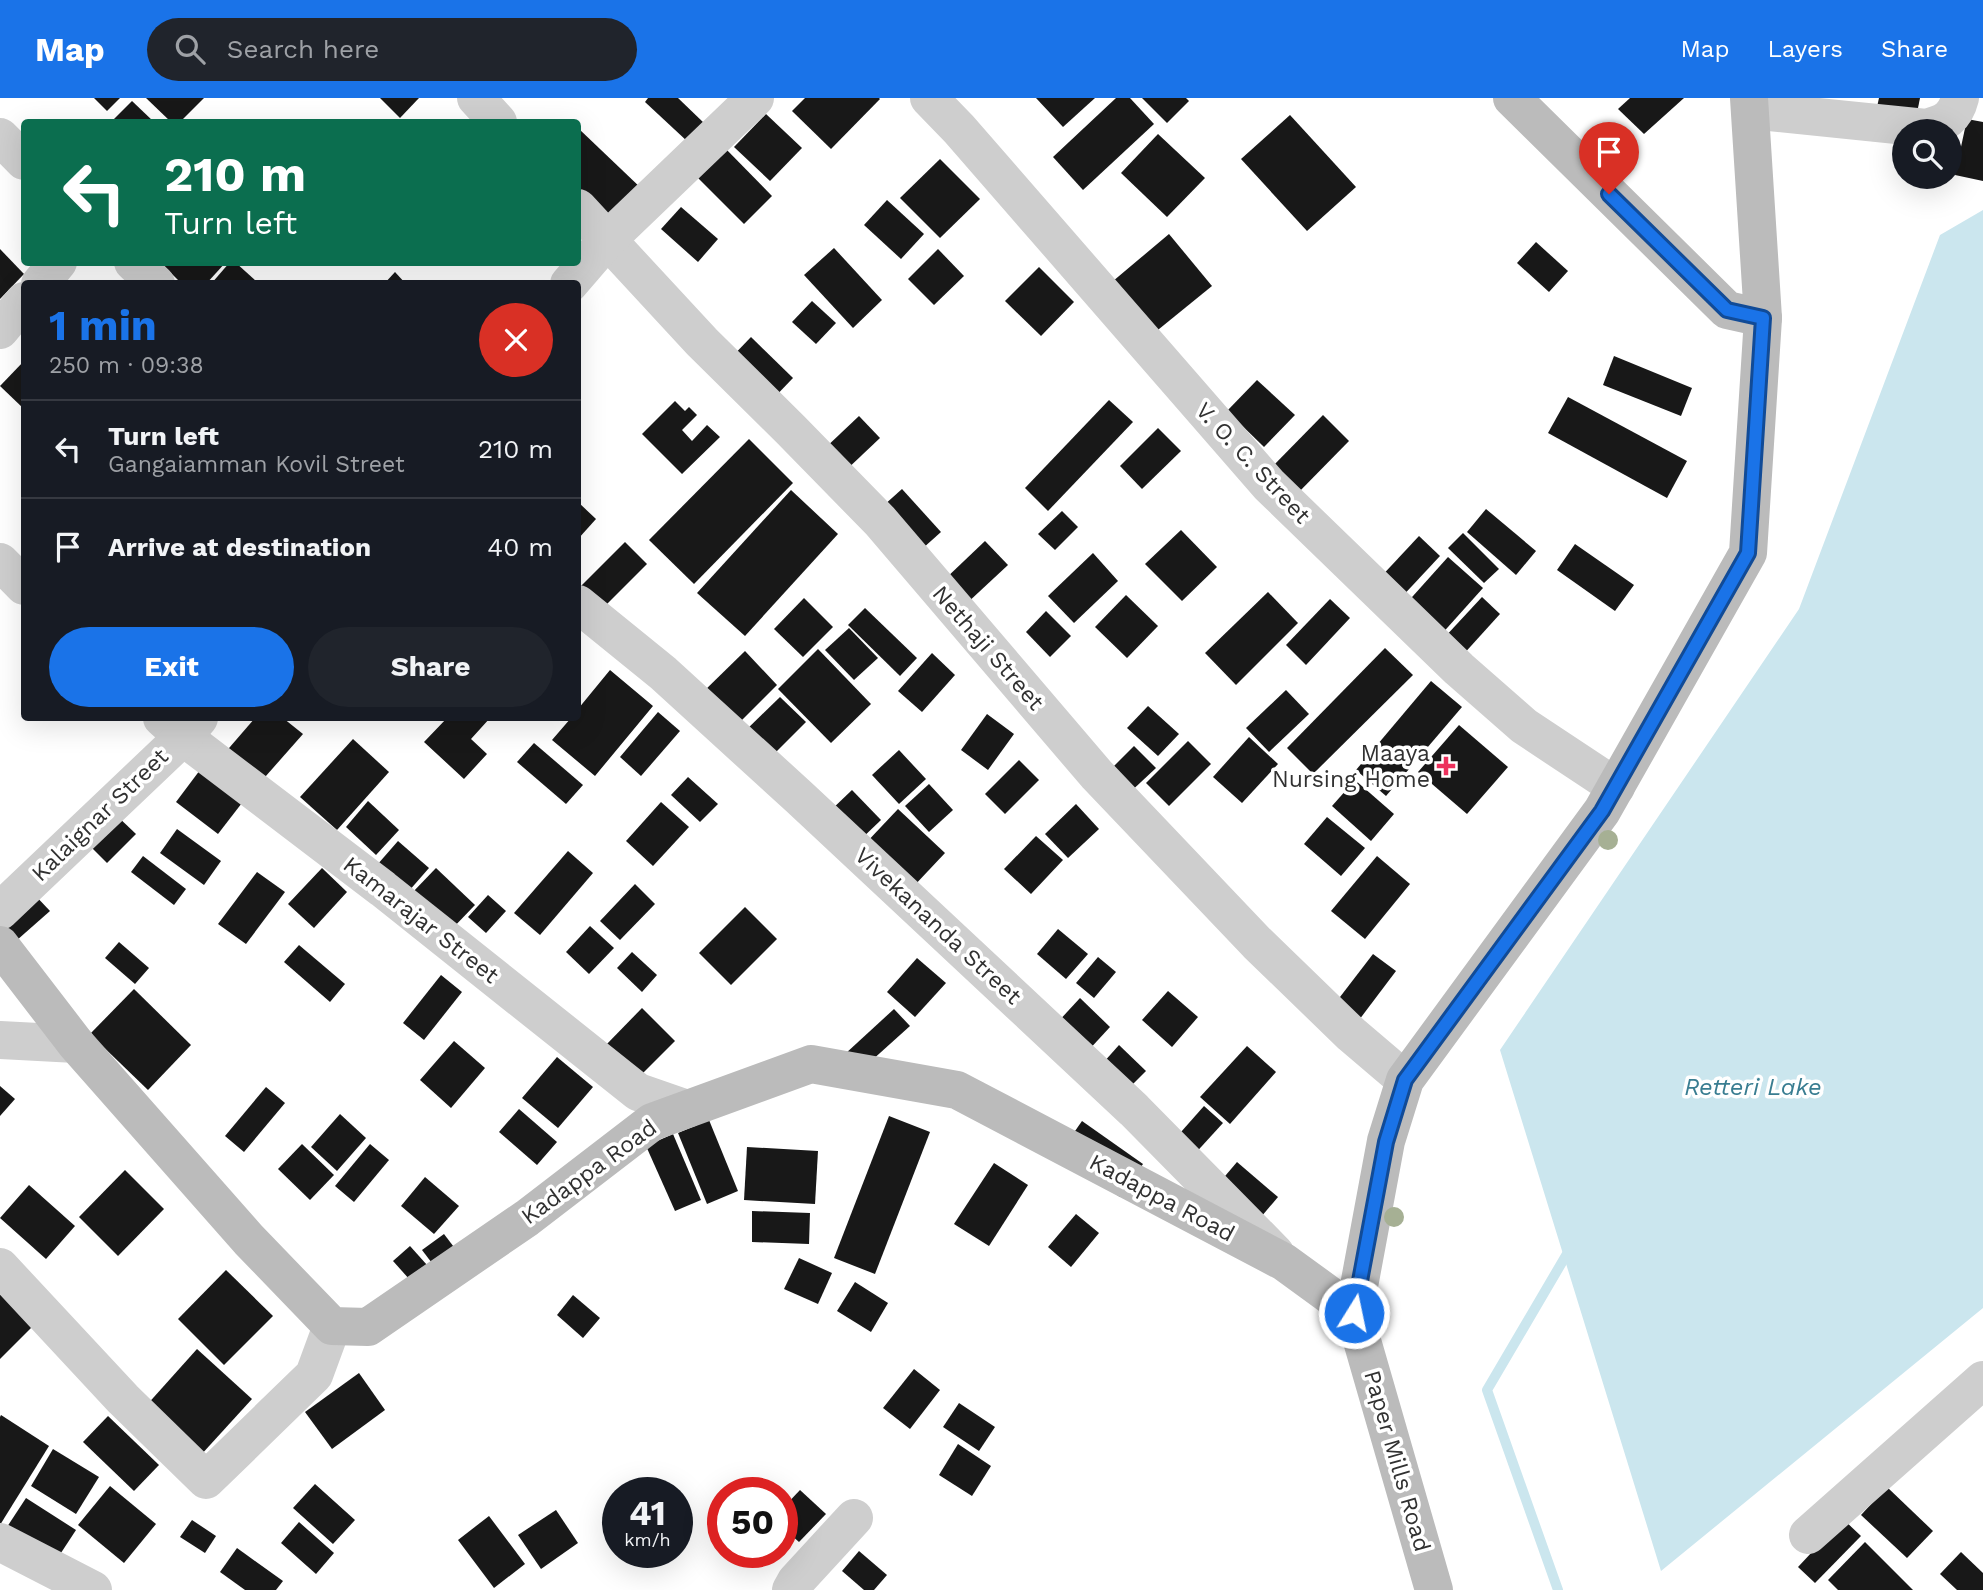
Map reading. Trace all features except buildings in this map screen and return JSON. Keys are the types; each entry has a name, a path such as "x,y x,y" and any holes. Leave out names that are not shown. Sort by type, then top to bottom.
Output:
{"main road":[{"path":"1512,98 1727,310 1763,318"},
{"name":"Paper Mills Road","path":"1434,1590 1354,1313 1386,1142 1405,1080 1602,811 1748,553 1763,318 1749,104"},
{"path":"0,945 76,1044 249,1240 332,1326"},
{"name":"Kadappa Road","path":"332,1326 368,1327 527,1219 652,1122 811,1064 957,1090 1284,1262 1354,1313"}],"street":[{"path":"476,98 495,119"},
{"path":"572,280 607,240 755,98"},
{"name":"V. O. C. Street","path":"929,98 968,139 1269,485 1459,669 1524,726 1616,787"},
{"path":"1749,104 1926,128 1944,123 1958,108 1960,98"},
{"path":"0,138 21,158"},
{"name":"Nethaji Street","path":"581,211 702,342 880,521 1097,775 1257,943 1350,1034 1405,1080"},
{"path":"43,280 55,266"},
{"path":"137,266 152,280"},
{"path":"0,330 21,305"},
{"path":"0,562 21,583"},
{"name":"Vivekananda Street","path":"581,606 673,682 981,966 1134,1110 1284,1262"},
{"name":"Kalaignar Street","path":"0,911 181,724"},
{"name":"Kamarajar Street","path":"181,724 638,1092 687,1109"},
{"path":"0,1040 76,1044"},
{"path":"0,1267 123,1399 206,1480 314,1375 332,1326"},
{"path":"1808,1535 1983,1380"},
{"path":"791,1590 796,1581 854,1518"},
{"path":"0,1542 93,1590"}],"water":[{"name":"Retteri Lake","path":"1983,210 1983,1308 1661,1571 1500,1050 1799,609 1940,235"}],"waterway":[{"path":"1558,1590 1487,1390 1571,1247"}],"place":[{"name":"Maaya Nursing Home","path":"1446,766"}],"route":[{"path":"1354,1313 1386,1142 1405,1080 1602,811 1748,553 1763,318 1727,310 1609,194"}]}
